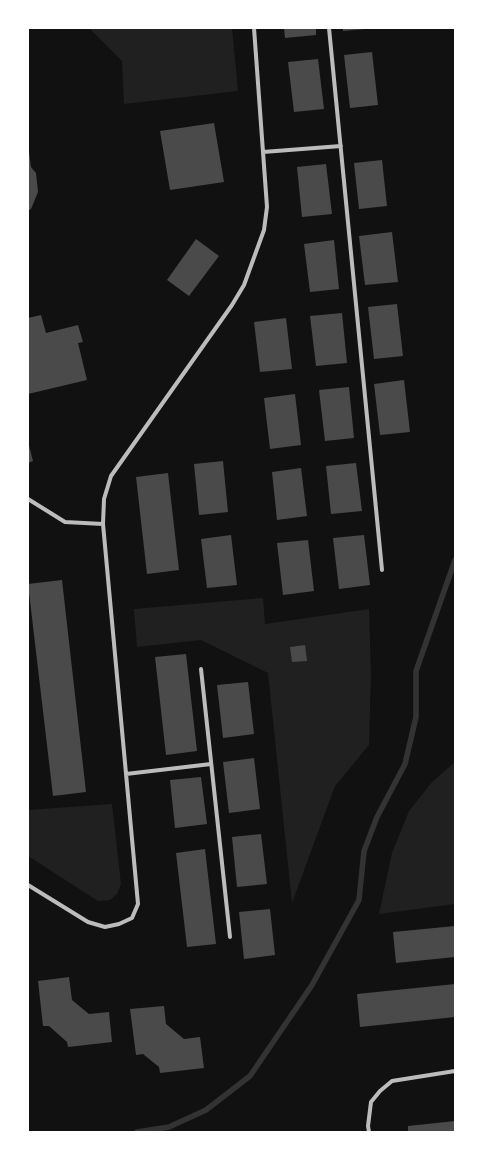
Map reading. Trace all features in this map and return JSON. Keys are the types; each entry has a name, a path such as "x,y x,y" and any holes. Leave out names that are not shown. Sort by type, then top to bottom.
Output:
{"street":[{"path":"28,885 88,922 105,927 119,924 132,918 138,904 103,524 104,499 111,476 232,305 244,285 264,230 267,207 254,28"},
{"path":"329,28 382,570"},
{"path":"263,152 341,146"},
{"path":"28,499 65,522 103,524"},
{"path":"201,670 230,937"},
{"path":"126,774 211,764"},
{"path":"369,1132 368,1126 371,1102 380,1091 392,1081 455,1071"}],"shaded area":[{"path":"89,28 232,28 238,91 124,104 122,61"},
{"path":"263,598 265,624 369,609 371,674 369,745 335,786 292,903 268,673 201,640 137,647 134,609"},
{"path":"455,762 455,904 379,914 392,853 409,811 432,782"},
{"path":"112,804 121,884 117,894 110,900 98,901 28,856 28,810"}],"building":[{"path":"284,28 316,28 316,35 285,38"},
{"path":"343,28 365,28 365,29 343,31"},
{"path":"372,52 378,105 350,108 344,55"},
{"path":"318,59 324,109 294,112 288,62"},
{"path":"214,123 224,182 170,190 160,131"},
{"path":"29,152 31,167 36,173 38,192 31,209 28,211"},
{"path":"382,160 387,206 359,209 354,163"},
{"path":"326,164 332,214 302,217 297,167"},
{"path":"392,232 398,282 365,285 359,236"},
{"path":"196,239 219,256 189,296 167,280"},
{"path":"334,240 339,289 310,292 304,244"},
{"path":"397,304 403,356 374,359 368,307"},
{"path":"342,313 347,363 316,366 310,316"},
{"path":"41,315 46,333 78,325 83,342 78,343 87,380 28,394 28,318"},
{"path":"286,318 292,369 260,372 254,322"},
{"path":"404,380 410,432 380,435 374,384"},
{"path":"349,387 354,438 325,441 319,390"},
{"path":"295,394 301,445 270,449 264,398"},
{"path":"28,442 33,461 28,463"},
{"path":"223,461 228,512 199,515 194,464"},
{"path":"356,463 362,511 331,514 326,466"},
{"path":"301,468 307,516 277,520 272,472"},
{"path":"168,473 179,570 147,574 136,477"},
{"path":"231,535 237,585 207,588 201,539"},
{"path":"364,535 370,585 339,589 333,538"},
{"path":"308,540 314,591 283,595 277,543"},
{"path":"62,580 86,792 53,796 28,584"},
{"path":"305,645 307,661 292,662 290,647"},
{"path":"186,654 197,751 166,755 155,657"},
{"path":"248,682 254,734 223,738 217,685"},
{"path":"254,758 260,809 229,813 223,762"},
{"path":"201,777 207,824 175,828 170,780"},
{"path":"261,834 267,884 237,887 232,837"},
{"path":"205,849 216,944 187,947 176,853"},
{"path":"270,909 275,955 244,959 239,912"},
{"path":"455,926 455,957 396,963 393,932"},
{"path":"69,977 72,1000 89,1014 109,1012 112,1042 68,1047 67,1042 49,1026 43,1026 38,981"},
{"path":"455,984 455,1017 360,1027 357,994"},
{"path":"164,1006 166,1024 184,1039 200,1037 204,1068 160,1073 159,1067 143,1054 136,1055 130,1009"},
{"path":"455,1121 455,1132 408,1132 408,1126"}],"waterway":[{"path":"137,1132 169,1127 206,1110 250,1076 312,985 359,900 364,851 377,817 405,764 416,717 416,671 455,560"}]}
